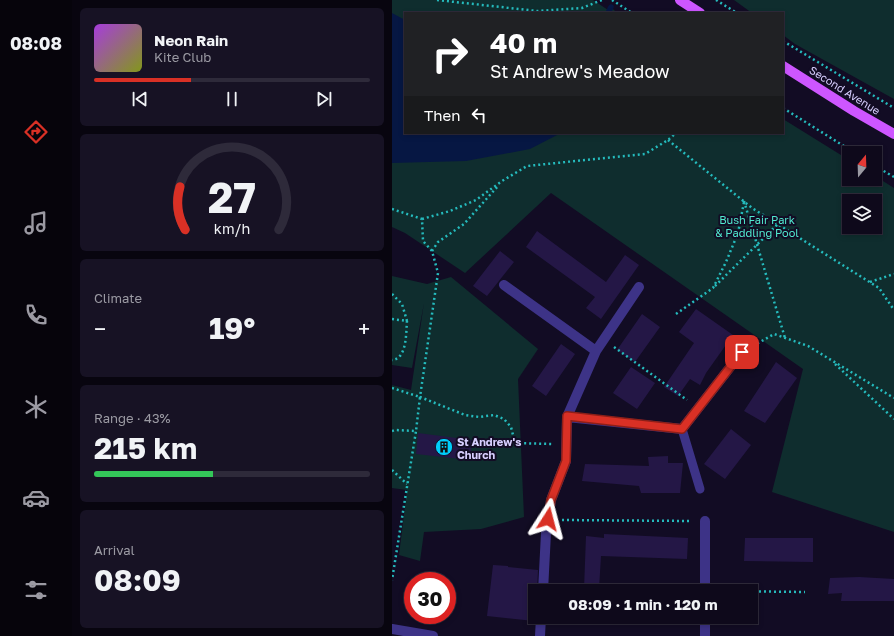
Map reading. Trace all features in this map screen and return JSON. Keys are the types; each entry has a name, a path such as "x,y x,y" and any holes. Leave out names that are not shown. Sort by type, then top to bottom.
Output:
{"main road":[{"path":"680,0 698,12"},
{"name":"Second Avenue","path":"784,67 854,111 894,134"}],"street":[{"path":"504,285 596,351"},
{"path":"543,584 548,519 551,500 566,461 567,416 596,351 639,287"},
{"path":"567,416 682,429 742,352"},
{"path":"705,521 706,584"},
{"path":"540,636 541,624"},
{"path":"706,624 706,636"},
{"path":"392,629 433,636"}],"lane":[{"path":"682,429 700,488"}],"path":[{"path":"437,0 537,11 582,8 602,0"},
{"path":"612,0 630,12"},
{"path":"716,0 735,12"},
{"path":"784,42 894,108"},
{"path":"784,109 844,146"},
{"path":"392,209 422,219 450,211 476,200 502,181 527,166 644,154 668,140 675,134"},
{"path":"668,140 752,208 879,288 894,310"},
{"path":"882,170 894,177"},
{"path":"432,251 438,242 464,224 502,181"},
{"path":"744,200 785,338"},
{"path":"713,288 738,234 744,200"},
{"path":"392,580 416,431 438,273 432,251 423,241 422,219"},
{"path":"676,314 713,288 778,224"},
{"path":"869,282 894,274"},
{"path":"392,294 402,304 407,321 404,347 401,356 396,360 392,360"},
{"path":"392,319 407,321"},
{"path":"742,352 774,334 808,346 894,398"},
{"path":"604,339 699,408"},
{"path":"830,359 894,419"},
{"path":"392,388 465,414 479,417 494,415 504,419 511,427 515,443 567,444"},
{"path":"392,431 416,431"},
{"path":"392,470 407,484"},
{"path":"548,519 705,521"},
{"path":"758,592 806,592"}],"green space":[{"name":"Bush Fair Park & Paddling Pool","path":"392,0 593,0 608,10 611,7 616,12 404,12 404,134 784,134 784,120 842,156 842,186 882,186 882,180 894,188 894,532 772,492 803,369 551,193 465,273 405,233 392,227"},
{"path":"734,0 894,0 894,99 795,44 784,36 784,12 751,12"},
{"path":"392,276 427,284 451,277 538,349 518,379 524,517 481,529 424,532 420,561 399,555 407,490 392,488 392,385 411,390 424,303 412,368 392,365"}],"water":[{"path":"392,13 404,19 404,134 559,134 530,149 466,161 392,163"}],"building":[{"path":"537,231 606,282 625,255 639,265 601,319 586,308 595,297 526,247"},
{"path":"500,251 514,262 487,296 473,286"},
{"path":"696,309 733,335 706,373 700,385 690,379 678,396 664,387 694,343 679,332"},
{"path":"642,314 660,327 635,362 617,350"},
{"path":"561,344 575,354 546,396 532,386"},
{"path":"776,362 797,378 765,423 744,411"},
{"path":"631,367 655,383 637,409 613,393"},
{"path":"731,429 751,445 725,479 704,464"},
{"name":"St Andrew's Church","path":"418,433 472,440 470,460 416,454"},
{"path":"668,456 668,463 683,463 680,493 641,493 639,486 582,481 585,464 649,466 648,457"},
{"path":"604,534 688,538 687,559 601,556 599,584 584,584 586,536 604,538"},
{"path":"745,538 813,538 813,562 744,561"},
{"path":"493,565 538,570 537,584 528,584 528,620 487,616"},
{"path":"859,577 894,579 894,601 841,601 842,593 828,594 830,578"}],"waterway":[{"path":"608,12 611,7"}],"place":[{"name":"St Andrew's Church","path":"444,447"}],"route":[{"path":"548,519 551,500 566,461 567,416 682,429 742,352"}]}
